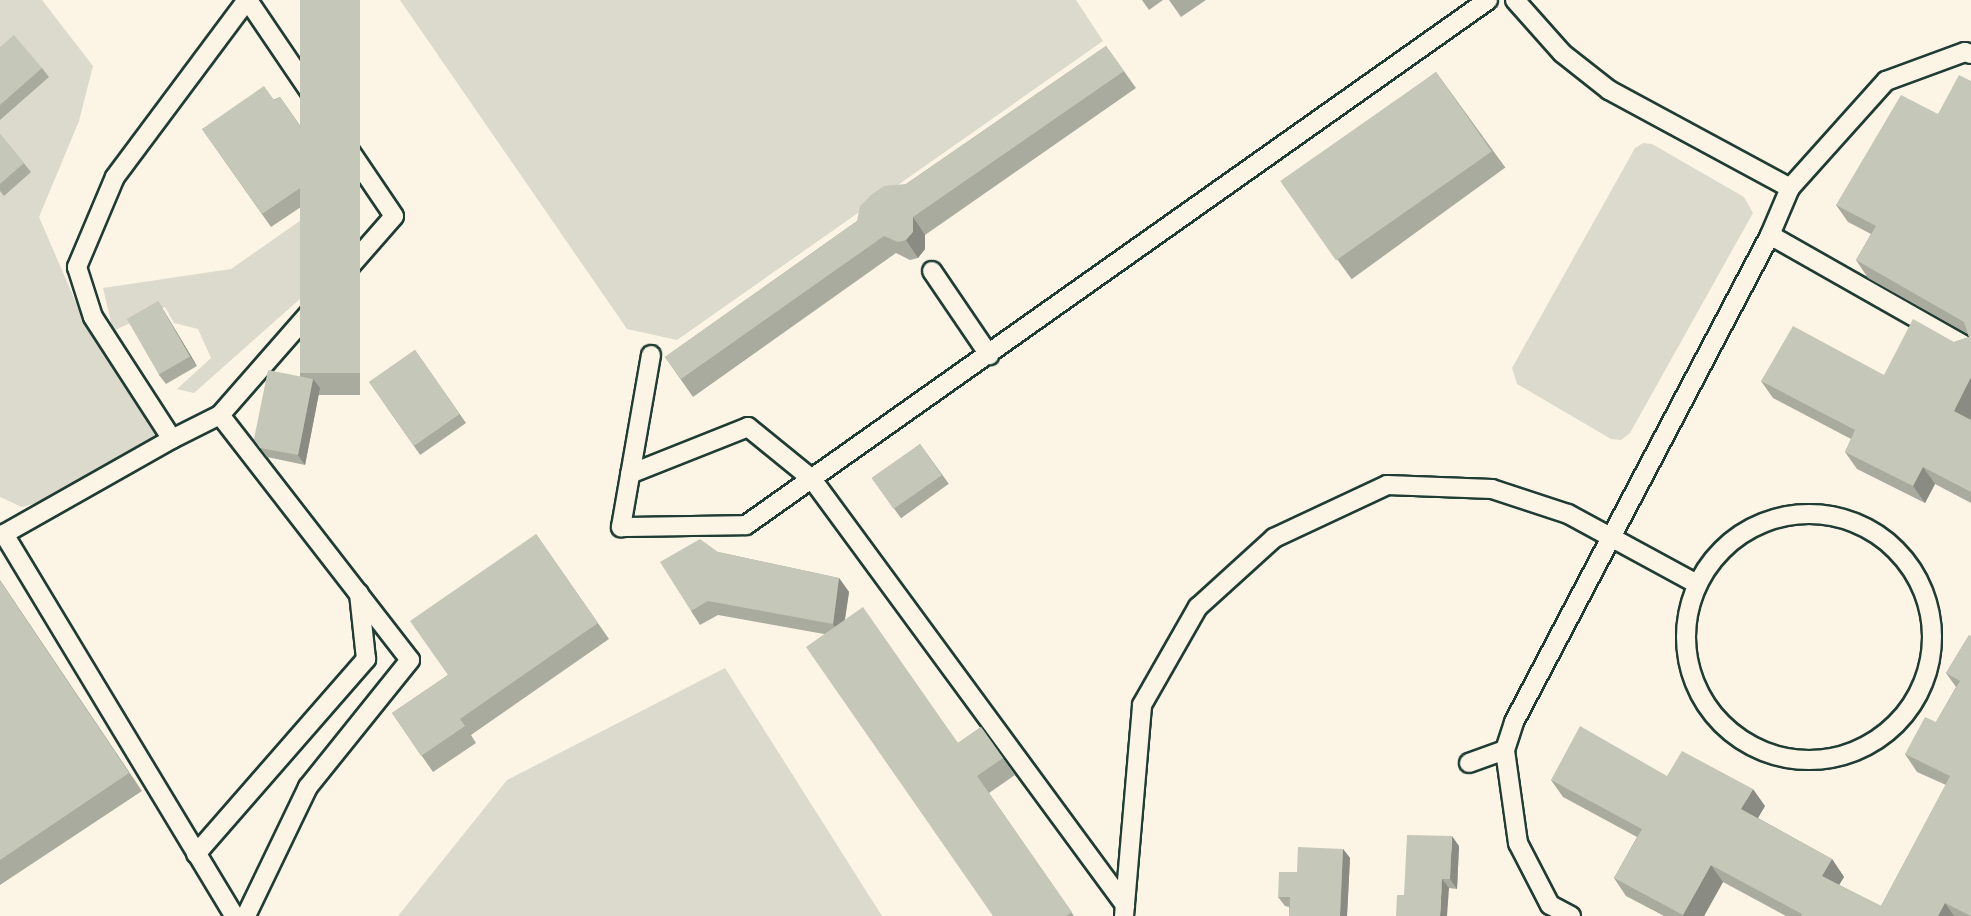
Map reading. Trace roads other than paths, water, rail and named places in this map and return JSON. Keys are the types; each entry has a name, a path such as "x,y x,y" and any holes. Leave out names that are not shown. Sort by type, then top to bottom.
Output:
{"lane":[{"path":"172,439 93,317 77,267 115,177 248,0 394,216 220,415 172,439 4,534 234,916"},
{"path":"651,355 621,527 746,525 1488,0"},
{"path":"1514,0 1562,53 1609,90 1790,188"},
{"path":"1571,916 1550,905 1518,843 1505,750 1514,722 1770,235 1790,188 1886,82 1965,52 1971,54"},
{"path":"1770,235 1971,349"},
{"path":"932,271 989,355"},
{"path":"220,415 410,660 308,787 246,916"},
{"path":"630,474 748,426 813,479 1124,911"},
{"path":"1124,911 1142,705 1198,607 1274,538 1387,485 1492,489 1568,514 1697,584"},
{"path":"1798,514 1841,517 1870,531 1910,565 1928,603 1933,646 1922,687 1898,723 1867,746 1831,759 1805,760 1755,748 1724,727 1696,684 1687,660 1686,621 1697,584 1722,549 1757,525 1798,514"},
{"path":"196,854 366,659 359,593"},
{"path":"1469,763 1505,750"}]}
